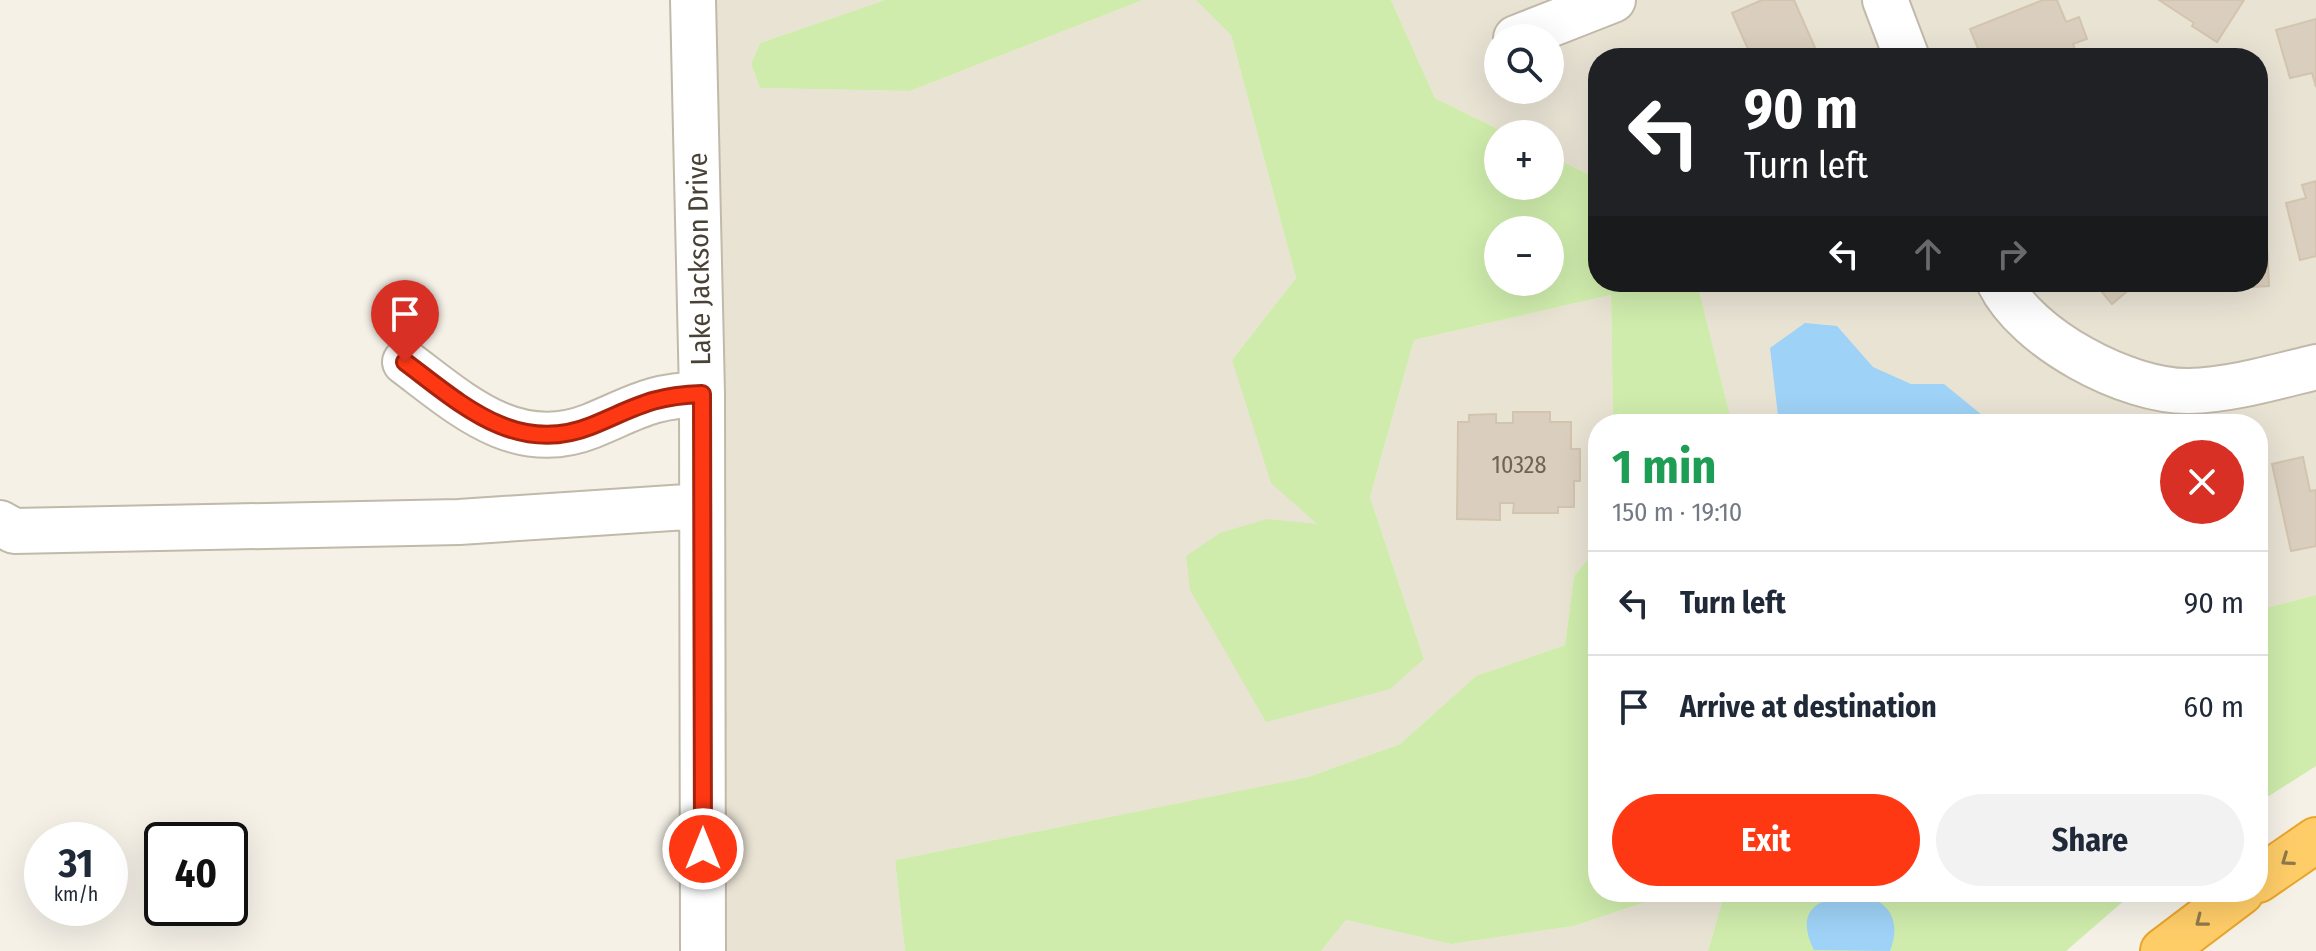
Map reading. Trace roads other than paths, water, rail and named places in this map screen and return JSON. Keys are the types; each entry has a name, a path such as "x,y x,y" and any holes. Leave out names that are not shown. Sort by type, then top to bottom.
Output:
{"highway":[{"path":"2268,873 2316,840"},
{"path":"2163,951 2228,902"}],"street":[{"name":"Lake Jackson Drive","path":"693,0 702,394 703,951"},
{"path":"1552,24 1613,0"},
{"path":"1885,0 1903,48"},
{"path":"2004,292 2045,335 2091,364 2145,384 2188,391 2258,381 2316,367"},
{"path":"405,362 488,422 526,434 558,434 590,427 632,406 667,395 702,394"},
{"path":"5,529 459,522 702,506"}],"water":[{"path":"1805,323 1837,326 1873,367 1911,384 1944,384 1981,414 1778,414 1770,348"},
{"path":"1878,902 1890,913 1893,921 1890,951 1814,950 1807,925 1808,915 1821,903"}]}
